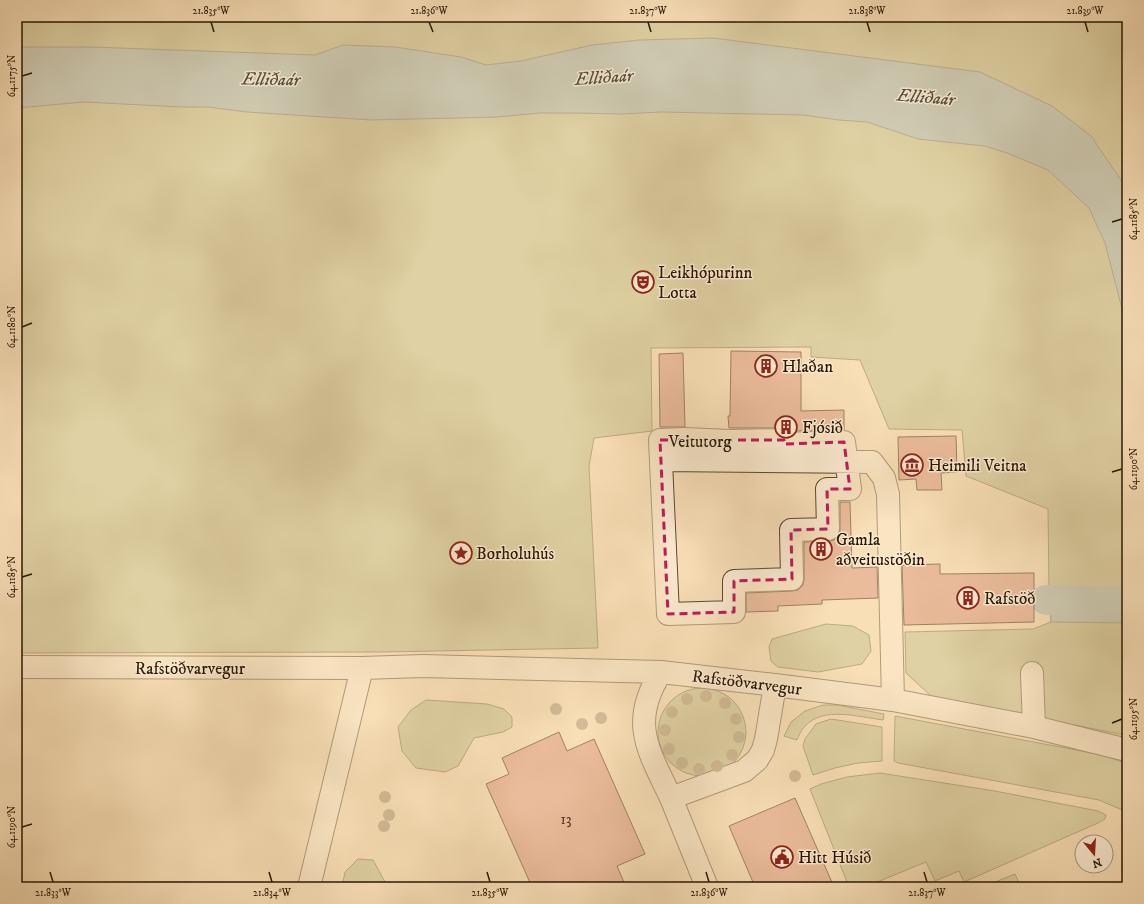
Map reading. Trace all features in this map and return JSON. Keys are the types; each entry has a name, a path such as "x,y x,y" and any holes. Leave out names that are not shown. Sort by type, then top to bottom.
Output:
{"street":[{"name":"Veitutorg","path":"661,460 847,462 850,489 827,489 828,530 791,530 792,580 734,581 734,612 668,614 661,460"},
{"path":"847,462 872,462 884,478 888,494 893,700"},
{"name":"Rafstöðvarvegur","path":"17,667 362,668 423,666 661,672 775,684 893,700 1034,728 1127,750"},
{"path":"309,887 362,668"},
{"path":"661,672 652,685 647,701 644,717 644,734 647,747 671,798 707,887"},
{"path":"1032,673 1034,728"},
{"path":"671,798 744,771 757,760 763,750 766,739 775,684"}],"highlighted area":[{"path":"660,440 784,440 784,444 844,442 850,489 827,489 828,529 791,530 792,579 734,581 734,612 668,614"}],"green space":[{"path":"17,17 1127,17 1127,737 1120,734 932,697 906,673 905,632 1033,629 1051,622 1048,509 966,476 962,430 889,429 860,360 811,357 811,347 651,348 652,431 594,438 589,466 598,648 380,652 17,653"},
{"path":"826,624 853,626 869,635 871,651 862,664 818,672 778,667 771,661 769,647 772,639"},
{"path":"702,688 719,692 733,701 742,715 746,732 742,749 733,763 719,772 702,776 685,772 671,763 662,749 658,732 662,715 671,701 685,692"},
{"path":"426,700 487,704 504,709 512,717 512,727 503,732 474,738 458,766 445,772 416,768 402,751 398,727 411,710"},
{"path":"823,705 837,705 884,714 883,720 842,714 822,716 813,720 804,728 797,740 784,736 791,722 805,711"},
{"path":"895,716 1103,755 1127,764 1127,812 1099,800 898,763 894,761"},
{"path":"831,719 882,727 882,761 858,763 813,775 803,746 805,739 816,724"},
{"path":"880,773 995,791 1098,811 1106,815 1105,819 1098,823 964,882 959,871 935,881 926,862 865,887 849,887 810,789 821,784 847,777"},
{"path":"358,859 373,860 385,882 386,887 342,887 345,872"},
{"path":"1015,874 1021,887 983,887"}],"water":[{"name":"Elliðaár","path":"713,38 980,72 1052,106 1091,136 1127,189 1127,328 1105,243 1089,208 1048,170 1007,153 985,146 918,139 867,122 803,115 661,112 622,114 540,113 497,117 371,120 247,112 208,107 84,102 17,108 17,47 91,47 315,55 343,45 395,47 461,57 486,65 521,61 592,45 639,40"},
{"path":"1049,589 1127,593 1127,623 1051,622"}],"building":[{"path":"731,351 801,352 801,411 844,410 844,430 792,431 784,428 729,428 728,416 730,416"},
{"path":"683,353 685,427 660,427 659,354"},
{"path":"956,436 957,472 941,473 942,490 917,490 916,479 899,480 898,437"},
{"name":"Gamla aðveitustöðin","path":"840,502 850,502 852,568 877,567 878,598 822,600 822,604 778,606 778,611 746,612 746,593 792,591 798,590 803,585 804,542 834,540 839,535"},
{"name":"Rafstöð","path":"940,564 940,574 1034,573 1034,622 904,625 902,565"},
{"path":"559,732 567,751 594,739 645,854 617,866 626,887 532,887 486,784 509,774 502,758"},
{"name":"Hitt Húsið","path":"795,798 834,887 755,887 729,826"}],"waterway":[{"path":"1046,600 1127,602"}],"place":[{"name":"Leikhópurinn Lotta","path":"643,282"},
{"name":"Hlaðan","path":"766,366"},
{"name":"Fjósið","path":"786,427"},
{"name":"Heimili Veitna","path":"912,465"},
{"name":"Gamla aðveitustöðin","path":"821,549"},
{"name":"Borholuhús","path":"461,553"},
{"name":"Rafstöð","path":"968,598"},
{"name":"Hitt Húsið","path":"782,857"}]}
